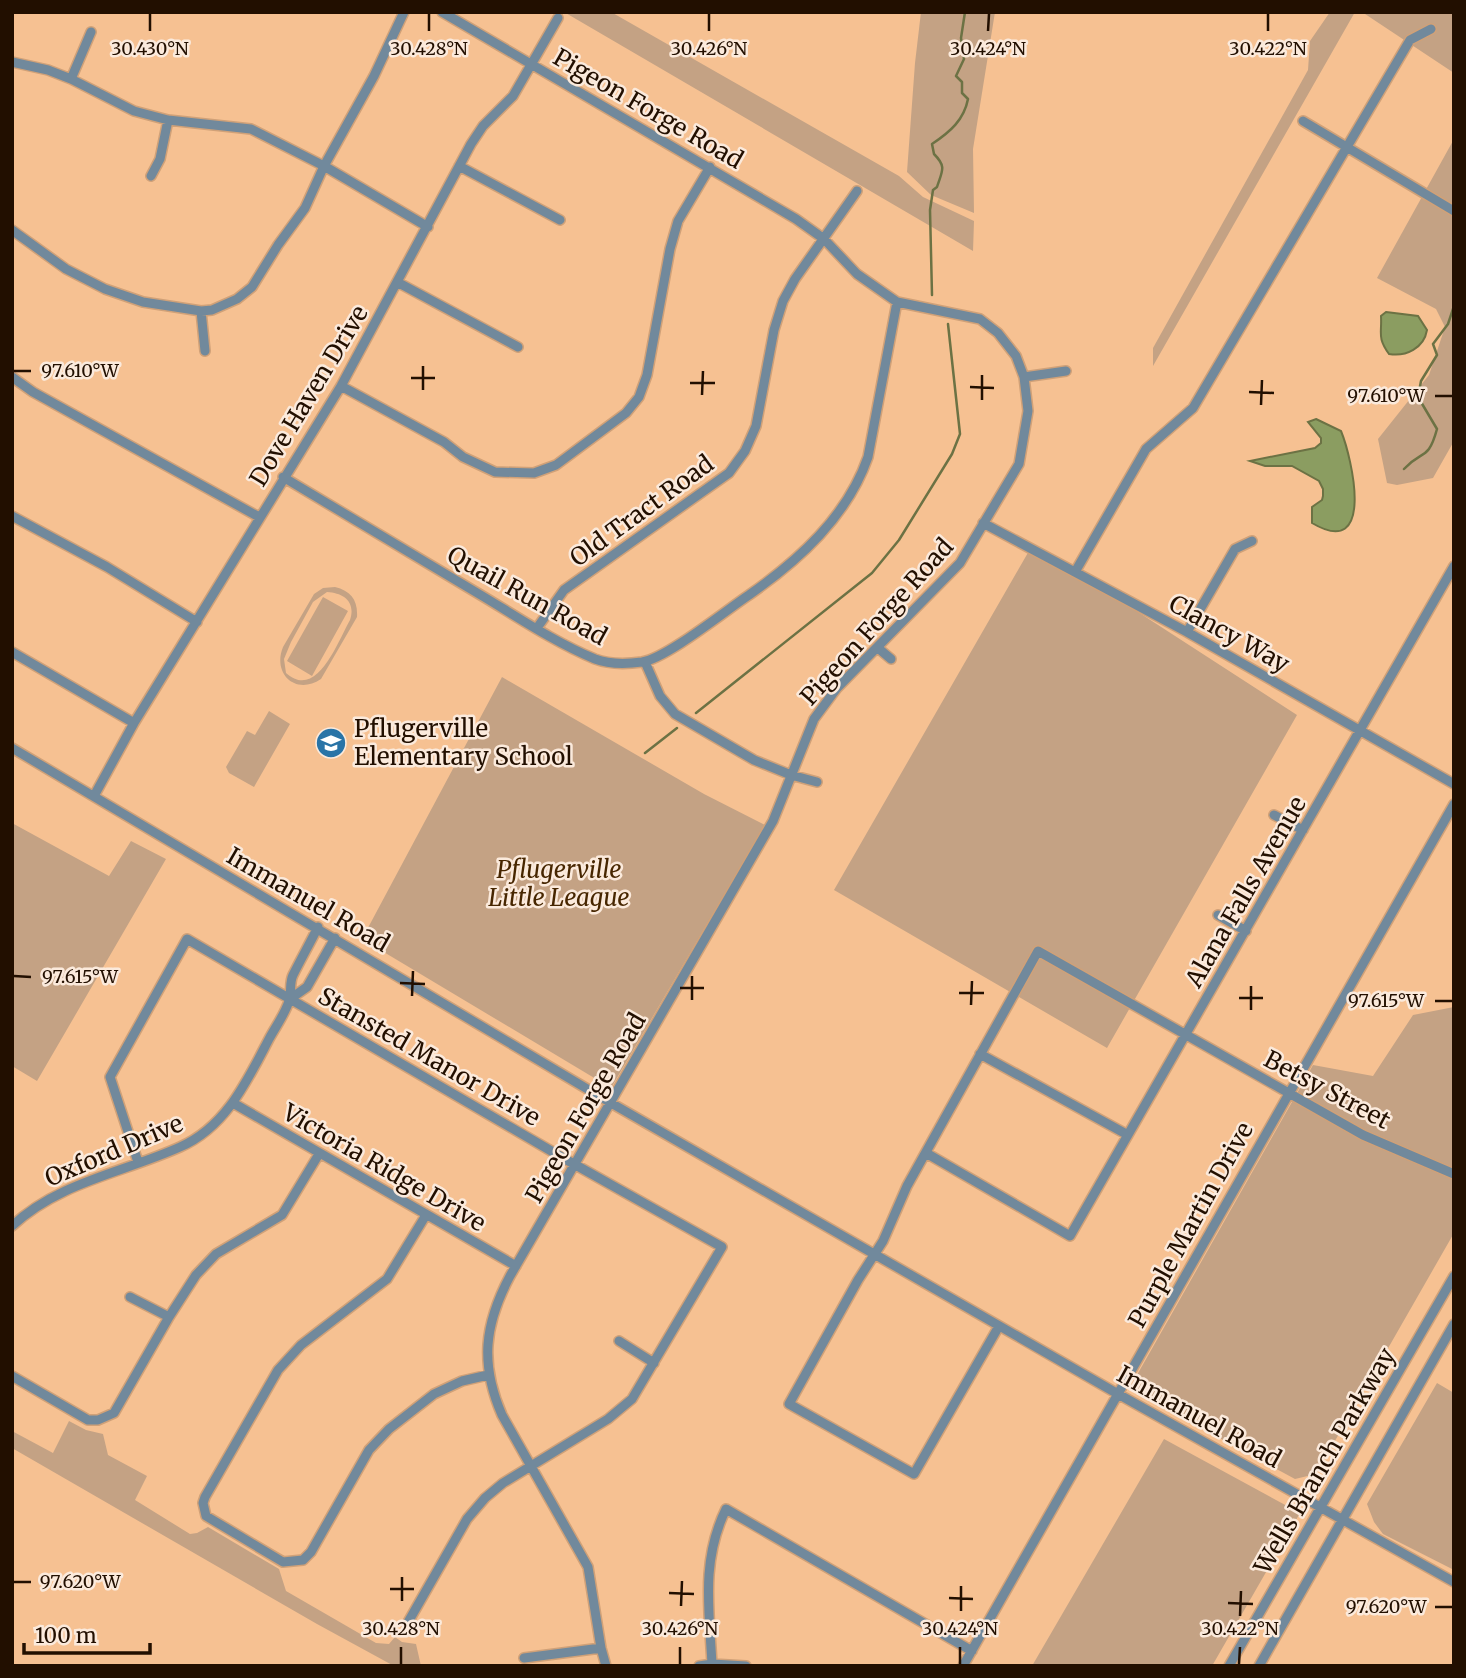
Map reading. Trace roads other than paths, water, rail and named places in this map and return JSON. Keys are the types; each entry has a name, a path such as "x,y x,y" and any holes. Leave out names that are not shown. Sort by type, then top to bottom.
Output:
{"street":[{"path":"12,230 66,269 105,289 143,302 201,311 212,310 237,299 252,287 305,208 404,12"},
{"name":"Pigeon Forge Road","path":"442,12 796,219 824,239 857,274 897,302 980,319 998,333 1016,356 1024,377 1028,411 1019,464 960,563 837,688 814,719 774,821 516,1266 492,1316 487,1345 488,1375 502,1415 588,1567 593,1586 600,1648 607,1666"},
{"name":"Dove Haven Drive","path":"94,796 134,723 341,386 459,166 483,126 513,96 558,18"},
{"path":"1074,572 1146,449 1193,408 1410,40 1431,29"},
{"path":"71,79 91,32"},
{"path":"12,62 48,70 71,79 134,111 168,120 251,129 324,166 428,227"},
{"path":"151,176 160,159 168,120"},
{"path":"1303,121 1454,211"},
{"path":"459,166 560,219"},
{"path":"341,386 444,442 463,457 495,472 534,473 556,465 626,413 639,397 648,375 675,230 710,167"},
{"name":"Old Tract Road","path":"537,628 564,590 729,473 745,452 757,426 774,330 783,301 857,191"},
{"path":"397,282 517,346"},
{"name":"Quail Run Road","path":"283,477 537,628 597,660 623,664 645,662 676,646 782,572 811,546 843,505 859,482 868,457 897,302"},
{"path":"201,311 205,351"},
{"path":"1024,377 1066,371"},
{"path":"12,377 33,392 259,517"},
{"path":"12,516 107,567 197,622"},
{"name":"Clancy Way","path":"983,523 1187,632 1454,784"},
{"path":"1187,632 1235,549 1252,541"},
{"name":"Alana Falls Avenue","path":"926,1153 1070,1236 1454,566"},
{"path":"878,648 891,659"},
{"path":"12,652 134,723"},
{"path":"645,662 660,696 675,714 754,760 817,782"},
{"name":"Immanuel Road","path":"12,748 611,1103 1454,1583"},
{"name":"Purple Martin Drive","path":"963,1666 1454,804"},
{"path":"1274,815 1303,830"},
{"path":"1218,915 1246,931"},
{"path":"290,999 291,978 318,928"},
{"path":"290,999 307,987 335,938"},
{"name":"Stansted Manor Drive","path":"138,1162 110,1077 187,939 722,1247 632,1399 608,1419 530,1465 485,1498 467,1519 407,1624"},
{"name":"Betsy Street","path":"981,1054 1038,951 1363,1135 1454,1174"},
{"name":"Oxford Drive","path":"12,1226 59,1192 180,1147 219,1120 246,1082 290,999"},
{"path":"999,1326 914,1474 789,1404 875,1255 926,1153 981,1054 1128,1135"},
{"name":"Victoria Ridge Drive","path":"233,1102 516,1266"},
{"path":"12,1376 88,1420 107,1418 114,1413 169,1317 205,1264 216,1254 282,1216 319,1154"},
{"path":"425,1215 387,1279 301,1345 278,1370 205,1497 203,1503 206,1516 283,1562 303,1560 312,1552 369,1450 389,1429 434,1394 463,1381 488,1375"},
{"name":"Wells Branch Parkway","path":"1229,1666 1454,1276"},
{"path":"130,1297 169,1317"},
{"name":"Wells Branch Parkway","path":"1259,1666 1454,1324"},
{"path":"619,1341 654,1363"},
{"path":"712,1664 709,1565 716,1531 726,1509 972,1651"},
{"path":"524,1658 600,1648"},
{"path":"699,1666 746,1666"}],"waterway":[{"path":"932,295 930,210 933,190 937,187 942,169 932,144 955,125 968,99 962,93 962,82 956,76 964,59 961,38 965,12"},
{"path":"1404,469 1427,451 1434,439 1437,429 1418,397 1421,381 1437,355 1433,344 1448,324 1454,306"},
{"path":"696,713 872,573 899,540 952,454 960,434 948,324"},
{"path":"645,753 677,728"}],"place":[{"name":"Pflugerville Elementary School","path":"331,743"}],"park label":[{"name":"Pflugerville Little League","path":"559,884"}]}
